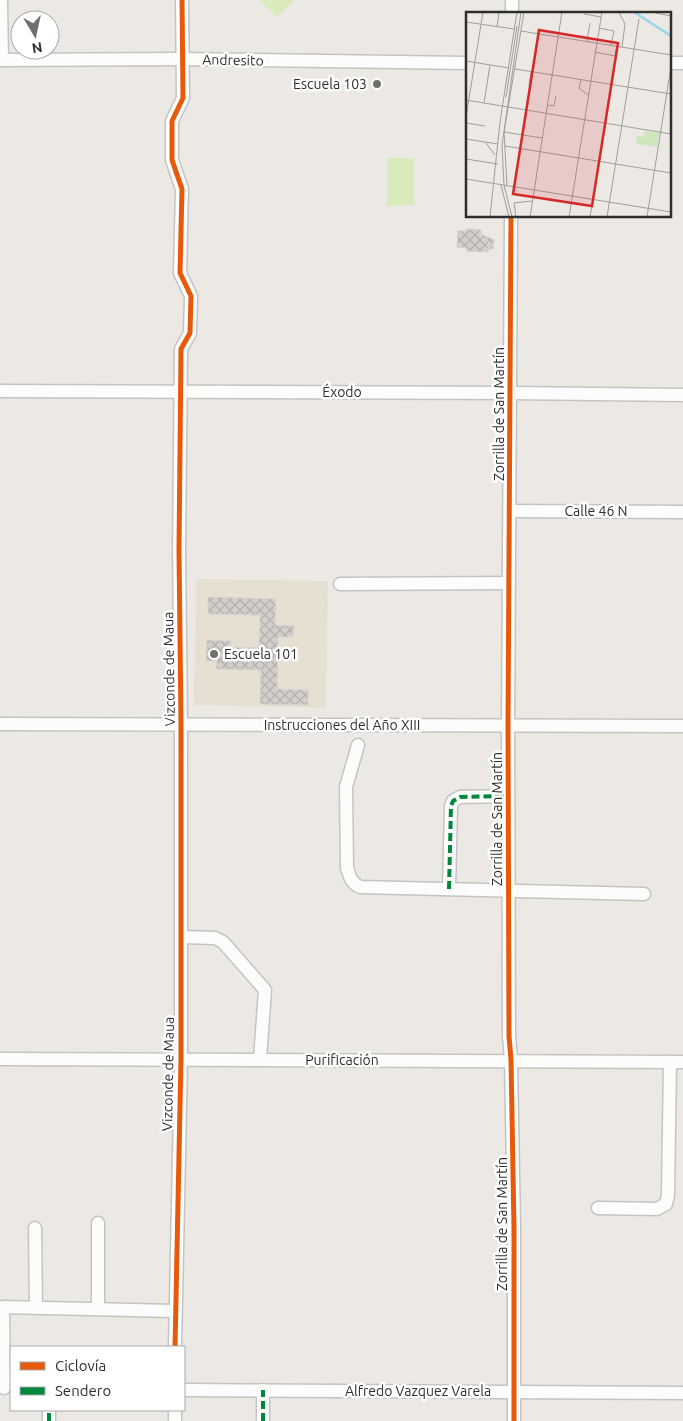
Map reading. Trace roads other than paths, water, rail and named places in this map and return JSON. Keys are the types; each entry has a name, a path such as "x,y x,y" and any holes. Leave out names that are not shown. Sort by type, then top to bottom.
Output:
{"street":[{"path":"1,60 2,0"},
{"name":"Vizconde de Maua","path":"175,1346 181,1059 179,550 181,349 190,333 191,296 180,273 182,189 172,160 172,121 183,98 182,0"},
{"name":"Andresito","path":"1,60 182,59 466,63"},
{"path":"670,63 683,63"},
{"name":"Zorrilla de San Martín","path":"511,218 508,892 509,1036 514,1228 514,1421"},
{"name":"Éxodo","path":"0,391 683,395"},
{"name":"Calle 46 N","path":"510,511 683,512"},
{"path":"340,584 510,583"},
{"name":"Instrucciones del Año XIII","path":"0,724 683,726"},
{"path":"358,746 346,787 347,868 351,881 355,885 360,887 508,892 644,894"},
{"path":"448,889 451,806 453,801 460,796 508,796"},
{"path":"181,937 215,938 223,942 265,990 260,1059"},
{"name":"Purificación","path":"0,1059 683,1062"},
{"path":"598,1208 657,1209 666,1204 668,1195 670,1062"},
{"path":"98,1223 98,1309"},
{"path":"35,1228 36,1308"},
{"path":"5,1388 3,1307 175,1311"},
{"name":"Alfredo Vazquez Varela","path":"185,1390 683,1393"},
{"path":"263,1390 263,1421"}],"place":[{"name":"Escuela 103","path":"377,84"},
{"name":"Escuela 101","path":"214,654"}]}
